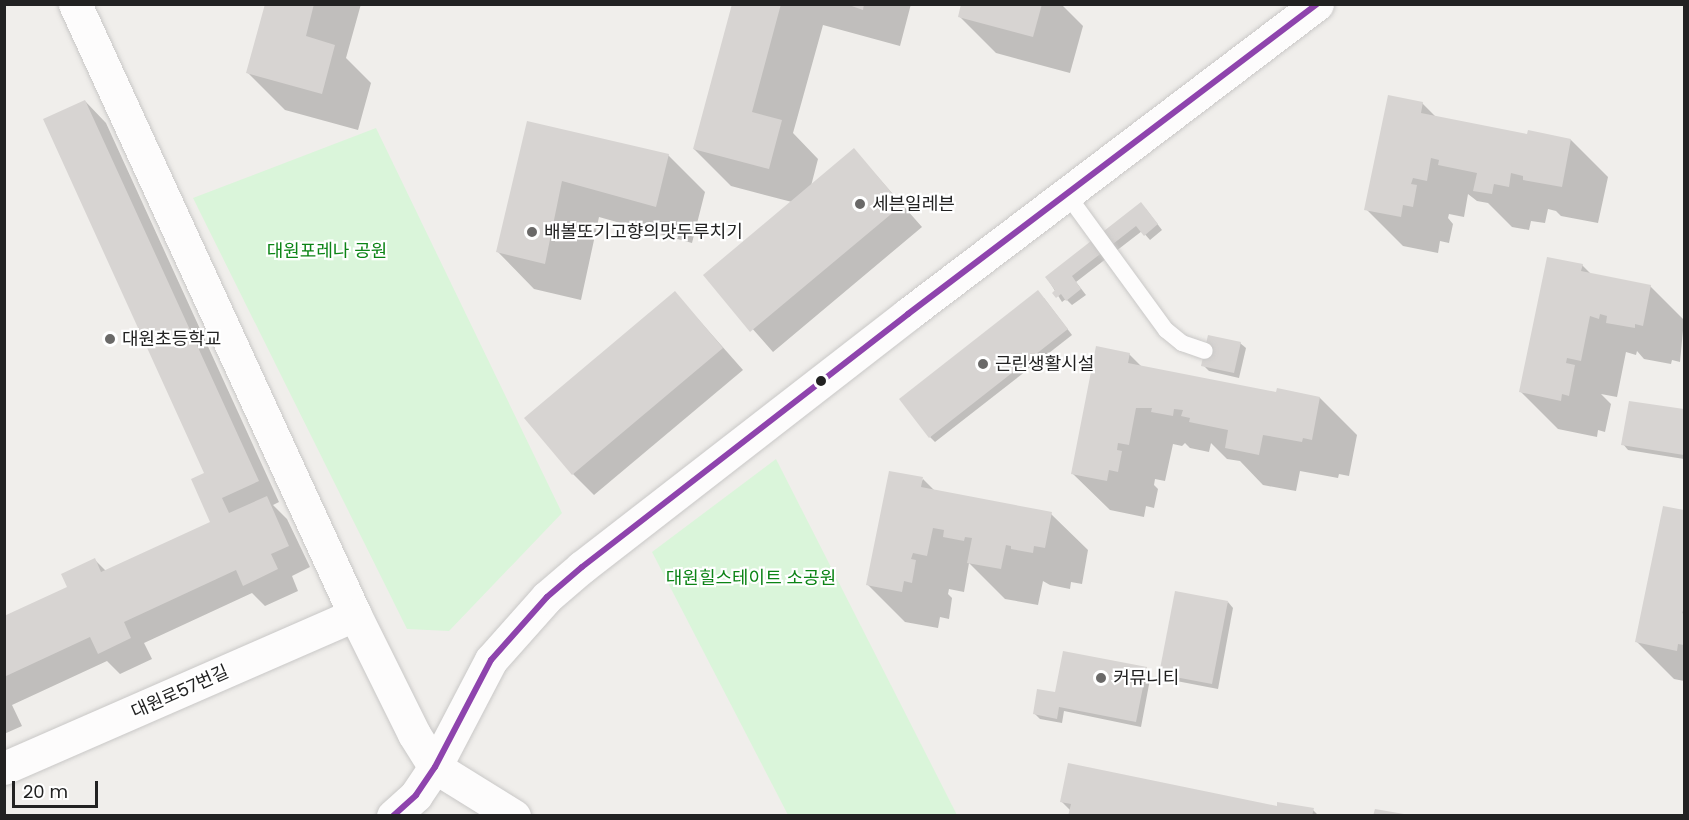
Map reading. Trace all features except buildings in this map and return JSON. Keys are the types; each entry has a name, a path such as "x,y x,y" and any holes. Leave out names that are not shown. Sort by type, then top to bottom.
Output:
{"street":[{"path":"75,4 355,615 414,734 435,767 514,816"},
{"path":"393,816 416,795 435,767 491,660 547,597 582,567 1066,193 1317,4"},
{"name":"대원로57번길","path":"4,768 355,615"}],"lane":[{"path":"1066,193 1166,330 1182,343 1205,351"}],"green space":[{"name":"대원포레나 공원","path":"376,128 562,513 449,631 407,629 193,198"},
{"name":"대원힐스테이트 소공원","path":"776,459 957,815 788,815 652,552"}],"transit line":[{"path":"393,816 416,795 435,767 491,660 547,597 582,567 908,314 1317,4"}],"place":[{"name":"세븐일레븐","path":"860,204"},
{"name":"배볼또기고향의맛두루치기","path":"532,232"},
{"name":"대원초등학교","path":"110,339"},
{"name":"근린생활시설","path":"983,364"},
{"name":"커뮤니티","path":"1101,678"}]}
